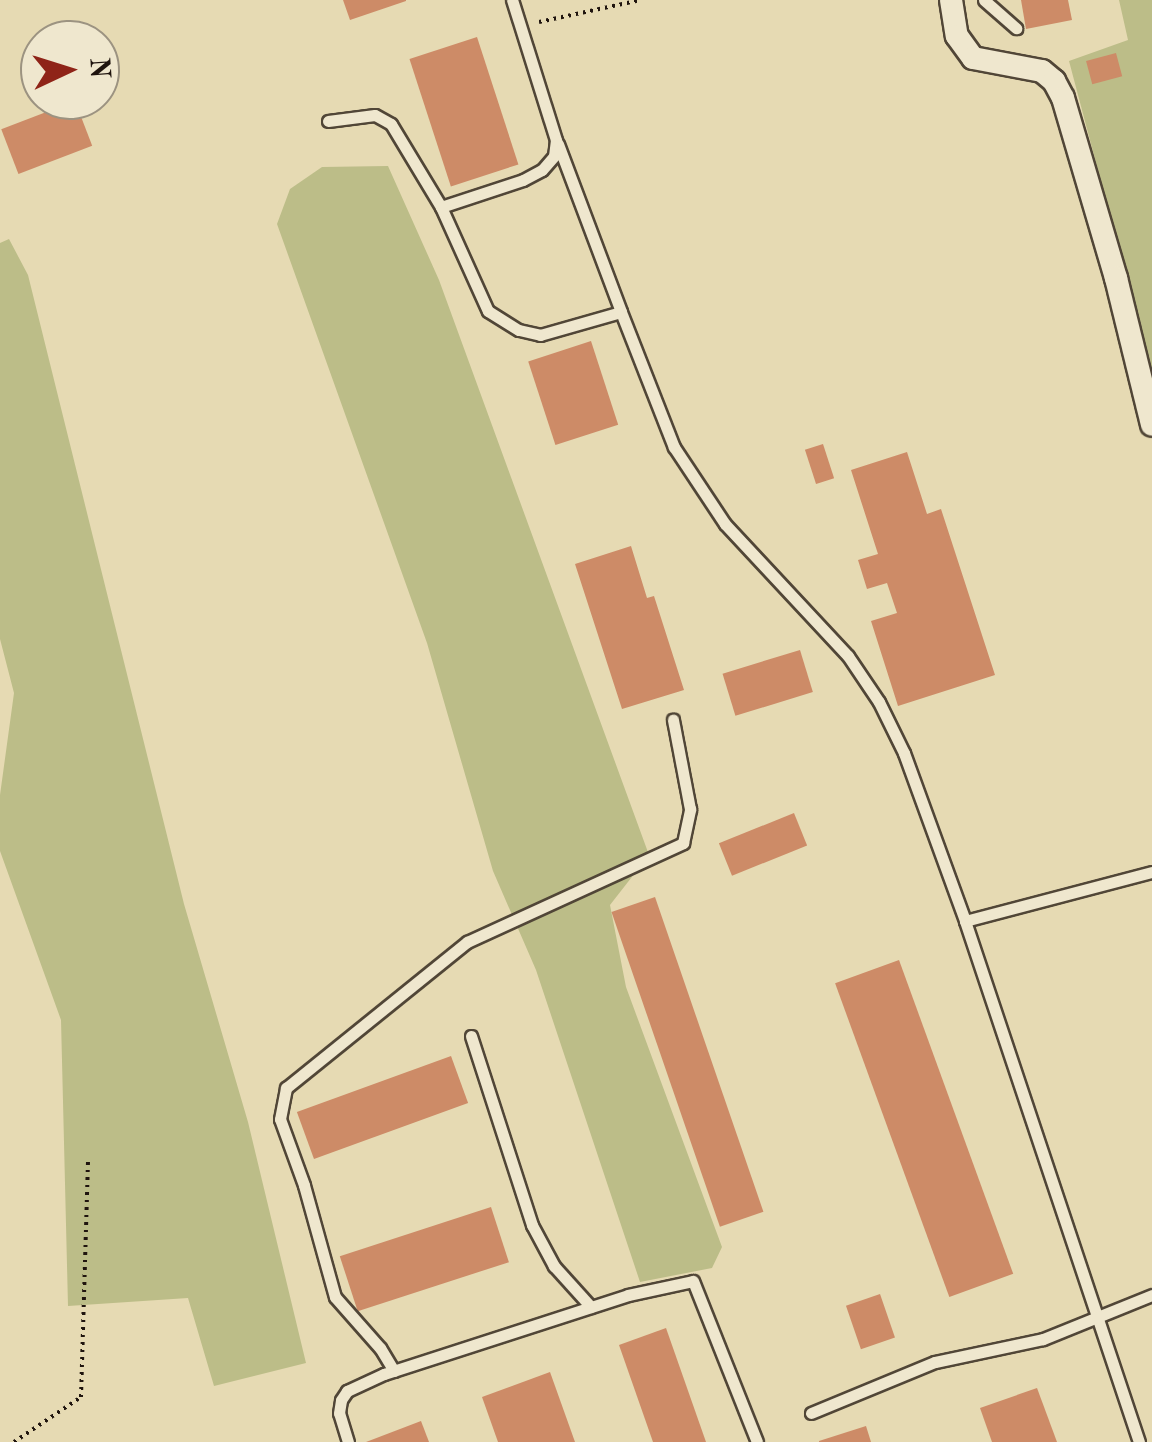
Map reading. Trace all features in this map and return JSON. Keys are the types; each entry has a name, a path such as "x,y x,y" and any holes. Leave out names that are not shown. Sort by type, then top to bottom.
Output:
{"street":[{"path":"951,0 957,36 974,58 1042,71 1054,80 1063,98 1116,278 1152,425"}],"lane":[{"path":"512,0 556,140 674,447 724,524 848,656 879,702 904,753 965,921 1139,1442"},
{"path":"984,0 1016,28"},
{"path":"328,122 375,115 390,124 441,207 488,311 520,330 540,335 620,312"},
{"path":"441,207 542,170 554,156 556,140"},
{"path":"394,1371 380,1348 335,1297 304,1184 280,1119 286,1088 467,942 683,843 690,809 674,720"},
{"path":"965,921 1152,872"},
{"path":"471,1036 532,1225 554,1266 591,1307"},
{"path":"348,1442 339,1414 347,1391 394,1371 591,1307 694,1281 757,1442"},
{"path":"811,1413 935,1362 1042,1339 1152,1295"}],"path":[{"path":"520,26 640,0"},
{"path":"14,1442 80,1397 88,1160"}],"green space":[{"path":"1119,0 1152,0 1152,374 1069,61 1128,40"},
{"path":"388,166 439,280 649,855 610,905 626,987 722,1247 712,1268 640,1282 536,970 493,871 427,643 277,224 290,189 322,167"},
{"path":"9,239 28,275 184,904 248,1122 306,1363 214,1386 188,1298 68,1306 61,1020 0,851 0,795 14,693 0,639 0,243"}],"building":[{"path":"343,0 406,0 406,1 350,20"},
{"path":"1021,0 1068,0 1072,20 1026,29"},
{"path":"477,37 518,164 451,186 409,59"},
{"path":"1116,53 1122,76 1092,84 1086,61"},
{"path":"26,120 82,120 92,146 18,174 1,129"},
{"path":"591,341 618,425 555,445 528,361"},
{"path":"823,444 834,478 816,484 805,450"},
{"path":"907,452 927,514 941,509 995,675 898,706 871,621 897,613 887,583 867,589 858,560 878,554 851,470"},
{"path":"631,546 647,598 654,596 684,690 622,709 575,564"},
{"path":"800,650 813,692 735,716 723,674"},
{"path":"794,813 807,845 732,876 719,843"},
{"path":"655,897 763,1212 720,1227 612,912"},
{"path":"899,960 1013,1274 949,1297 835,983"},
{"path":"451,1056 468,1103 314,1159 297,1112"},
{"path":"491,1207 509,1262 358,1311 340,1256"},
{"path":"880,1294 895,1337 861,1349 846,1306"},
{"path":"666,1328 706,1442 653,1442 619,1345"},
{"path":"550,1372 575,1442 498,1442 482,1397"},
{"path":"1037,1388 1057,1442 992,1442 980,1408"},
{"path":"421,1421 429,1442 366,1442"},
{"path":"866,1426 871,1442 819,1442 819,1441"}]}
